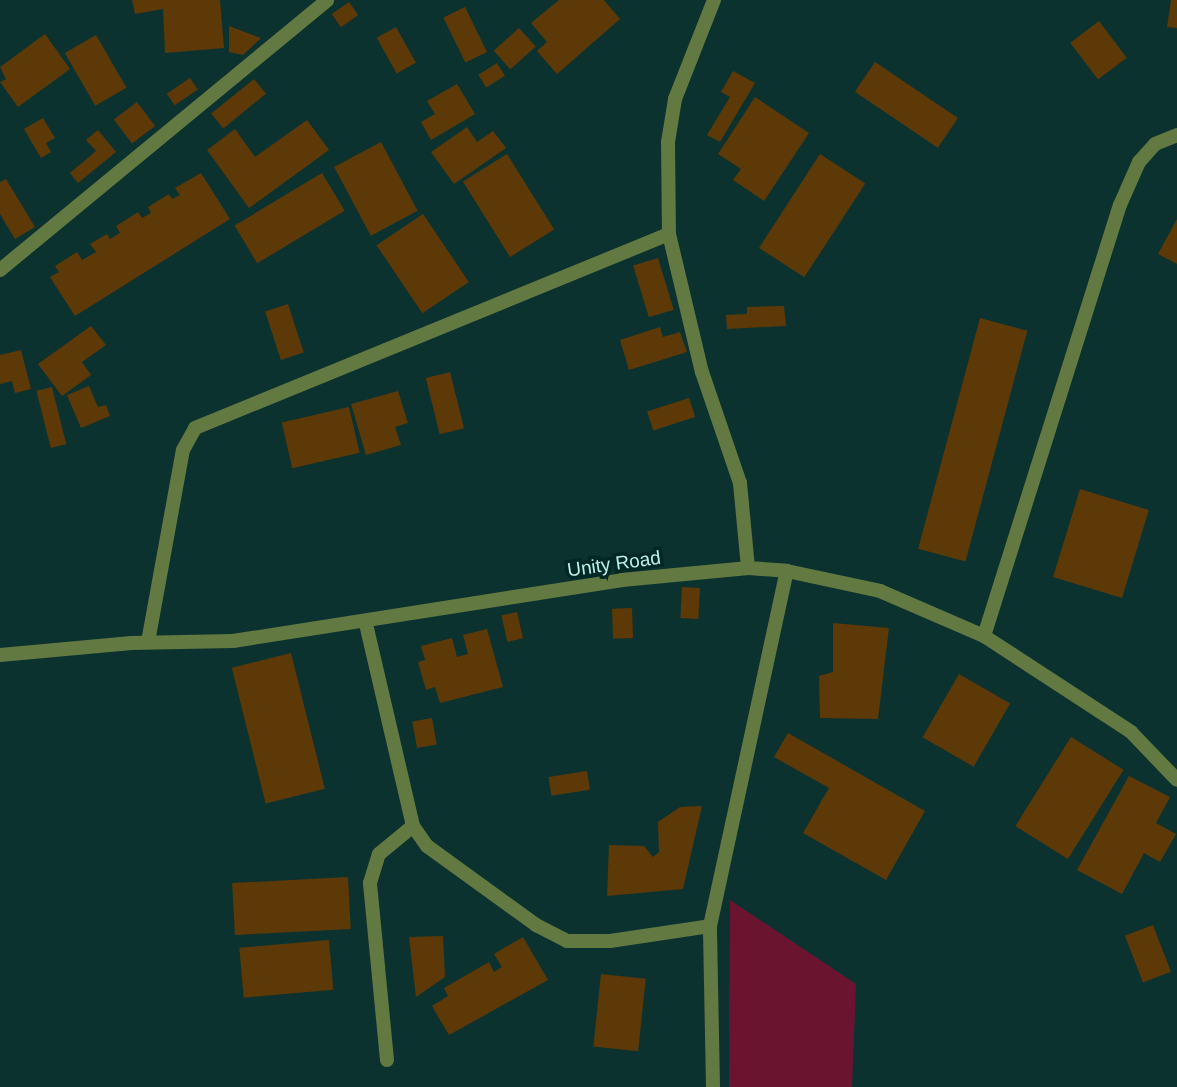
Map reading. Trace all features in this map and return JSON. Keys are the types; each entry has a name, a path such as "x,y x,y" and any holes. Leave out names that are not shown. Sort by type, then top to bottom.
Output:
{"street":[{"path":"0,270 76,203 166,137 327,0"},
{"path":"714,0 676,99 668,142 668,234 702,372 740,483 748,568"},
{"path":"984,636 1120,205 1139,162 1155,144 1177,135"},
{"path":"148,642 183,450 195,428 668,234"},
{"name":"Unity Road","path":"0,655 148,642 233,641 366,624 622,580 748,568 787,571 880,591 984,636 1131,732 1177,780"},
{"path":"713,1087 710,926 787,571"},
{"path":"366,624 414,826 445,861 536,925 567,941 610,941 710,926"},
{"path":"387,1060 370,883 379,854 414,826"}],"shaded area":[{"path":"730,900 856,984 852,1087 729,1087"}],"building":[{"path":"132,0 220,0 224,48 165,53 163,9 135,14"},
{"path":"559,0 604,0 620,19 557,74 537,51 547,42 531,23"},
{"path":"1171,0 1177,0 1177,28 1167,27"},
{"path":"349,2 358,15 341,27 332,14"},
{"path":"465,7 487,52 465,62 443,18"},
{"path":"1099,21 1127,58 1098,79 1070,43"},
{"path":"229,26 261,38 243,55 229,52"},
{"path":"396,27 416,63 397,74 377,38"},
{"path":"519,28 536,47 510,69 494,51"},
{"path":"45,34 70,69 18,107 0,82 6,79 0,67"},
{"path":"96,35 126,88 95,106 65,53"},
{"path":"875,62 958,118 938,148 855,92"},
{"path":"497,63 505,76 486,87 478,75"},
{"path":"733,71 755,83 720,142 707,135 730,97 721,92"},
{"path":"190,78 198,90 175,105 167,94"},
{"path":"254,79 266,94 223,128 211,114"},
{"path":"457,84 475,114 431,140 421,122 435,114 427,101"},
{"path":"755,97 809,133 764,201 733,180 741,169 718,154"},
{"path":"137,102 155,126 132,143 114,119"},
{"path":"43,118 55,138 46,143 51,152 41,158 24,129"},
{"path":"307,120 329,150 249,208 207,150 235,129 255,157"},
{"path":"467,127 477,142 493,131 506,148 454,184 431,152"},
{"path":"98,130 116,152 78,183 70,173 96,151 86,140"},
{"path":"381,142 418,211 371,236 334,167"},
{"path":"507,154 554,229 510,257 463,182"},
{"path":"820,154 865,183 804,277 759,248"},
{"path":"201,173 230,219 75,316 50,277 59,272 55,266 77,252 82,260 96,252 90,244 107,234 110,239 120,233 116,226 138,212 142,218 151,213 148,207 169,194 172,199 180,195 175,188"},
{"path":"322,173 345,211 257,263 235,226"},
{"path":"6,179 35,227 15,239 0,214 0,182"},
{"path":"423,214 469,282 422,313 377,245"},
{"path":"1177,219 1177,264 1158,254"},
{"path":"658,258 674,310 649,317 633,266"},
{"path":"288,304 304,353 281,360 265,311"},
{"path":"784,306 786,326 727,329 726,315 747,314 747,307"},
{"path":"980,318 1027,331 965,562 918,549"},
{"path":"91,326 106,345 82,362 91,375 62,396 38,364"},
{"path":"660,327 663,337 680,332 687,352 629,370 620,340"},
{"path":"21,350 31,389 15,393 12,381 0,384 0,355"},
{"path":"450,372 464,428 440,434 426,378"},
{"path":"89,386 98,407 106,405 110,416 81,428 67,395"},
{"path":"52,387 66,444 51,448 36,391"},
{"path":"398,391 408,423 395,427 401,445 366,455 351,404"},
{"path":"689,398 695,417 653,431 647,412"},
{"path":"349,407 360,453 292,468 282,423"},
{"path":"1080,489 1149,510 1122,598 1053,577"},
{"path":"682,587 700,588 698,619 680,618"},
{"path":"632,608 633,638 613,639 612,609"},
{"path":"517,612 523,638 507,642 501,616"},
{"path":"833,623 889,628 878,719 820,718 819,676 833,672"},
{"path":"487,629 503,687 440,703 435,687 426,690 418,662 425,660 421,646 452,638 457,657 468,654 463,635"},
{"path":"291,653 325,789 266,804 232,668"},
{"path":"959,674 1010,704 974,767 922,737"},
{"path":"432,718 437,745 417,748 412,721"},
{"path":"788,733 925,811 886,880 803,833 829,788 774,757"},
{"path":"1071,737 1124,770 1068,859 1015,826"},
{"path":"587,771 590,790 551,796 548,777"},
{"path":"1129,776 1170,797 1156,823 1176,834 1160,862 1144,853 1122,894 1077,870"},
{"path":"702,806 683,889 607,896 609,845 644,846 653,857 659,852 658,822 680,807"},
{"path":"348,877 351,929 235,935 232,883"},
{"path":"1153,925 1171,972 1143,982 1125,936"},
{"path":"443,936 445,977 416,997 409,937"},
{"path":"523,937 548,980 449,1035 432,1006 448,996 444,988 489,962 494,972 502,967 494,954"},
{"path":"329,940 333,990 244,998 239,948"},
{"path":"601,974 646,979 638,1051 593,1047"}]}
